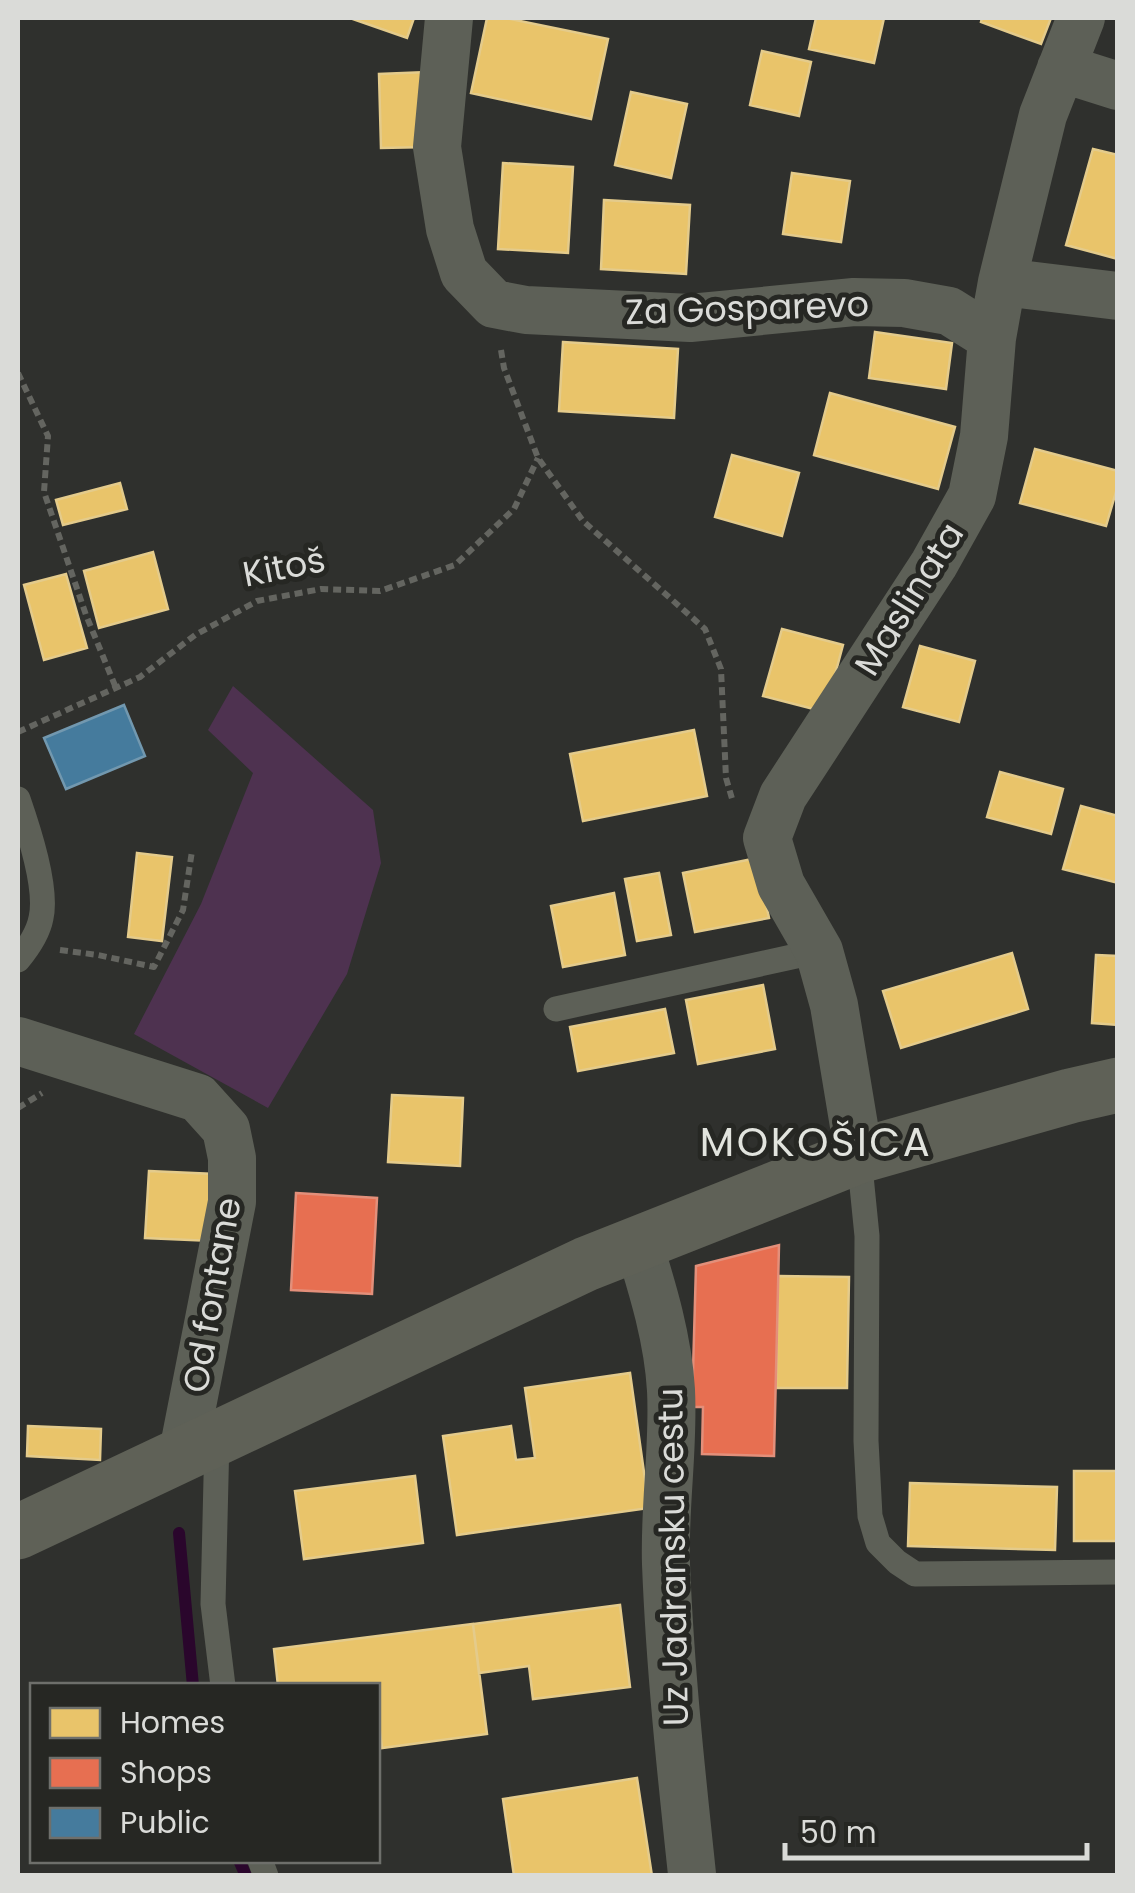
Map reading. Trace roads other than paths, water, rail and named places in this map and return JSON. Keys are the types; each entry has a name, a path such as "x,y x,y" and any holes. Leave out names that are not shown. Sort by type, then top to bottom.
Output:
{"main road":[{"path":"18,1532 638,1242 859,1156 1118,1085"}],"street":[{"name":"Za Gosparevo","path":"449,18 437,147 450,229 464,272 494,304 526,310 690,318 854,302 904,303 949,311 992,338"},
{"name":"Maslinata","path":"820,952 781,885 767,838 783,796 934,564 972,496 984,436 992,338 1002,282 1043,116 1081,18"},
{"path":"1061,68 1118,86"},
{"path":"1002,282 1118,296"},
{"path":"820,952 834,1006 859,1156"},
{"name":"Od fontane","path":"18,1040 198,1098 226,1130 232,1158 232,1202 200,1444"},
{"name":"Uz Jadransku cestu","path":"638,1242 660,1313 671,1388 666,1560 676,1728 692,1874"}],"lane":[{"path":"18,799 42,887 42,918 24,953"},
{"path":"556,1010 820,952"},
{"path":"859,1156 867,1236 866,1441 870,1516 878,1543 914,1574 1118,1572"},
{"path":"200,1444 223,1683"}],"waterway":[{"path":"179,1533 193,1683"},
{"path":"240,1863 246,1876"}],"district":[{"name":"MOKOŠICA","path":"816,1142"}]}
